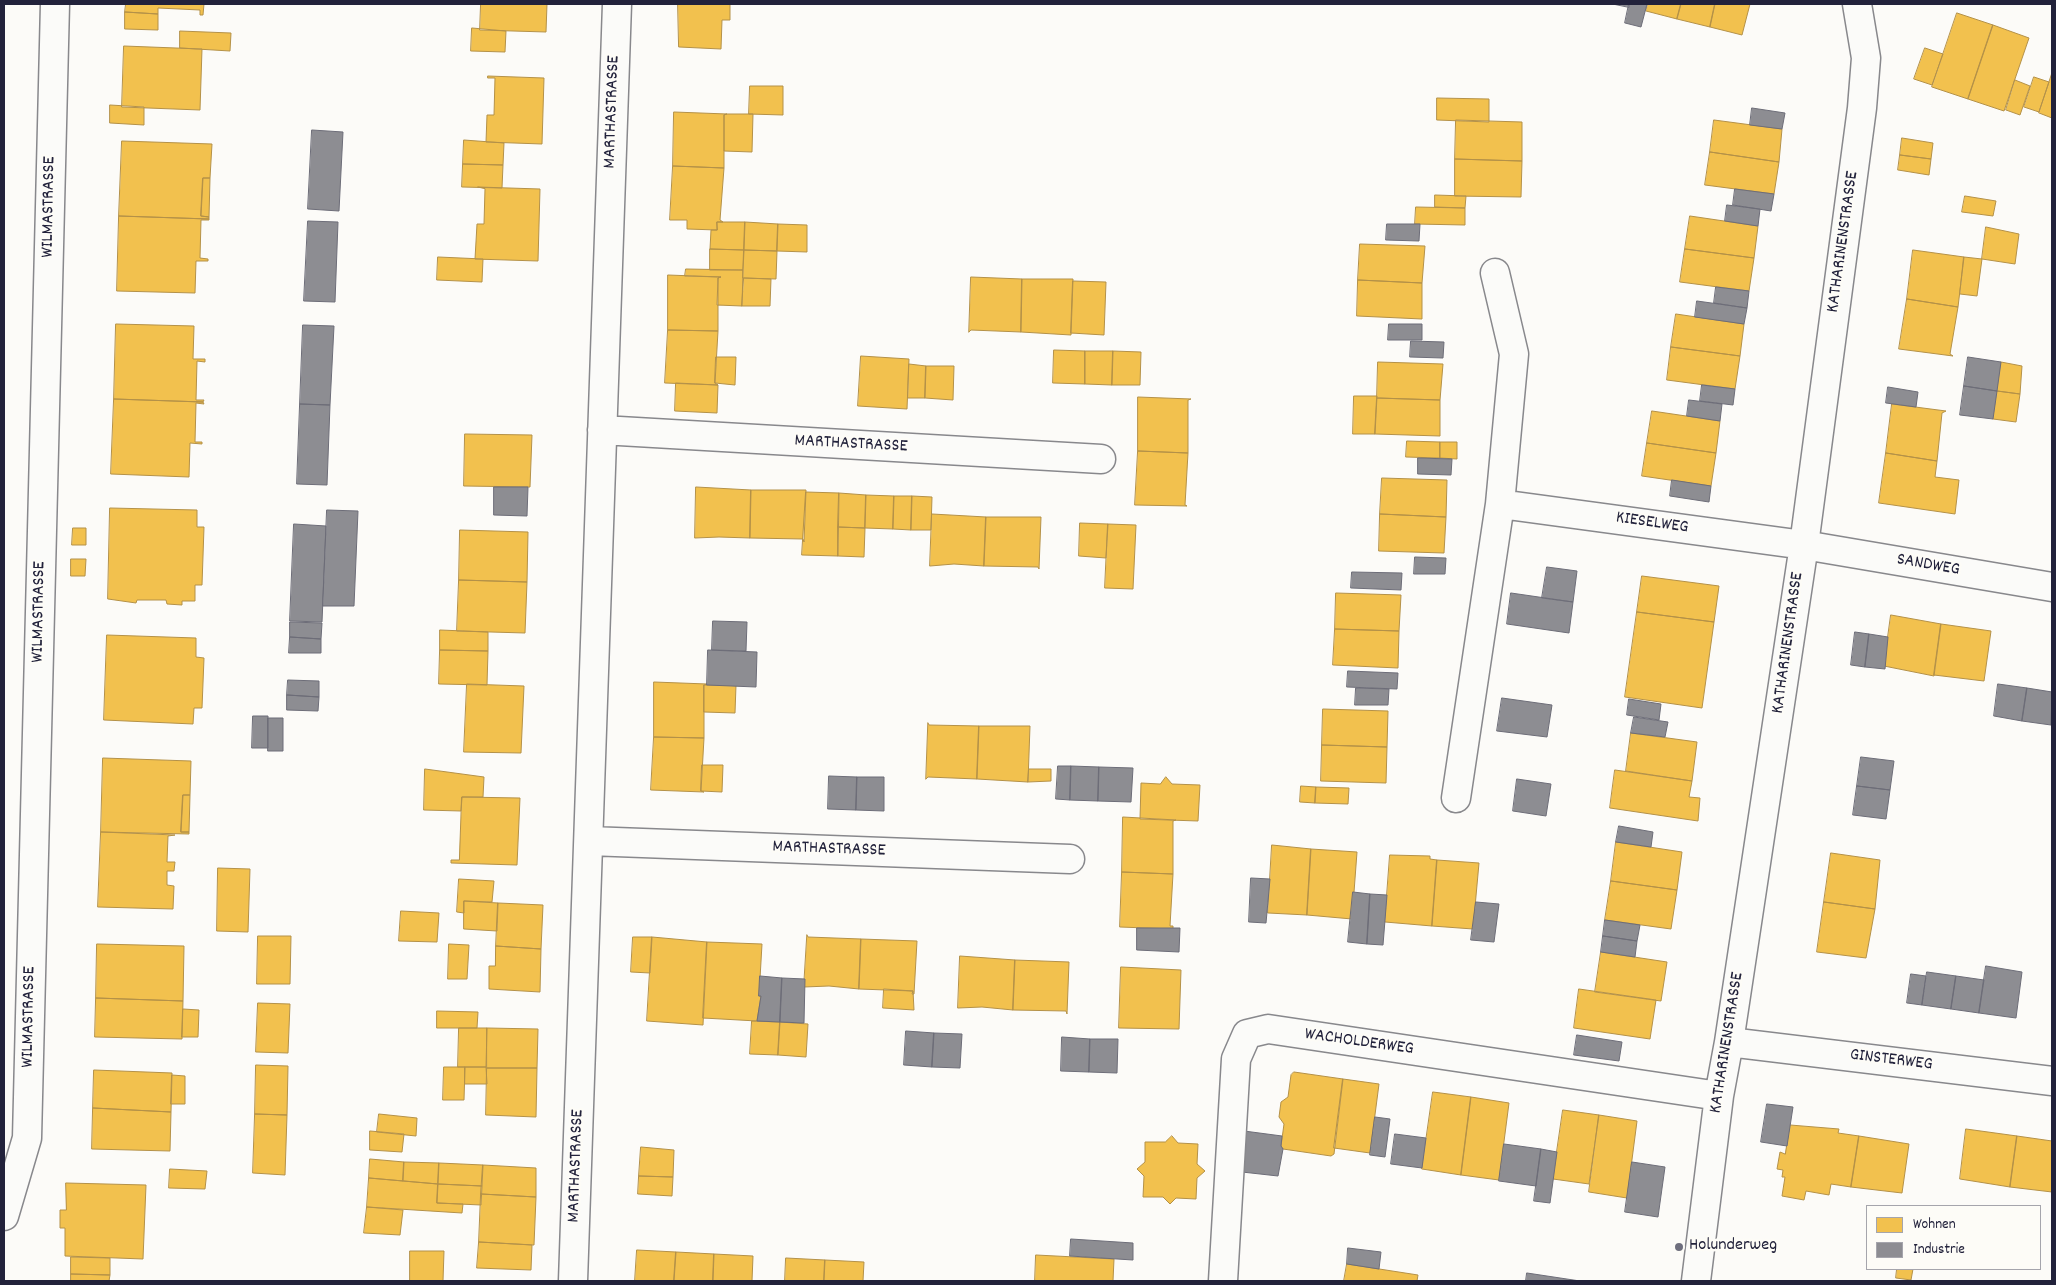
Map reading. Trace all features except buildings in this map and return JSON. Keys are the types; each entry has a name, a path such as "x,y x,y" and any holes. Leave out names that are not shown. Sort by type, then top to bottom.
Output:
{"street":[{"name":"WILMASTRASSE","path":"4,1216 27,1138 54,4"},
{"name":"MARTHASTRASSE","path":"573,1281 618,4"},
{"name":"KATHARINENSTRASSE","path":"1696,1281 1718,1096 1729,1042 1804,545 1862,108 1866,58 1857,4"},
{"path":"1456,798 1500,504 1514,354 1495,273"},
{"name":"MARTHASTRASSE","path":"602,430 1101,460"},
{"name":"KIESELWEG","path":"1500,504 1804,545"},
{"name":"SANDWEG","path":"1804,545 2052,587"},
{"name":"MARTHASTRASSE","path":"589,841 1070,859"},
{"name":"WACHOLDERWEG","path":"1223,1281 1236,1059 1247,1034 1268,1030 1718,1096"},
{"name":"GINSTERWEG","path":"1729,1042 2052,1081"}],"place":[{"name":"Holunderweg","path":"1679,1247"}]}
